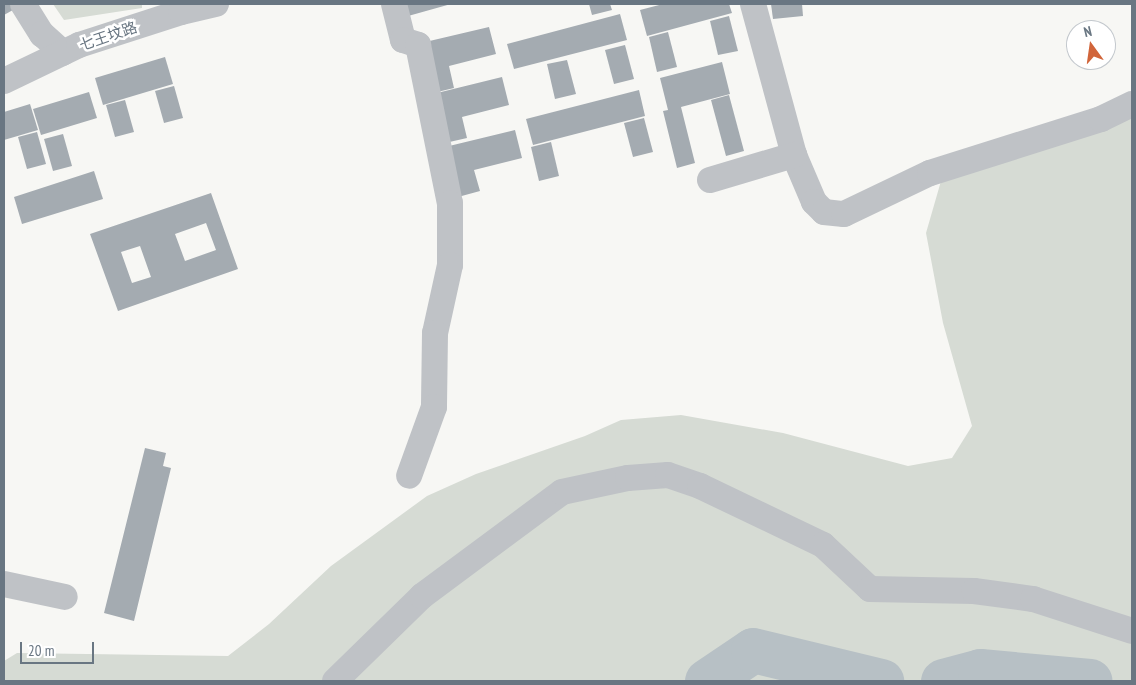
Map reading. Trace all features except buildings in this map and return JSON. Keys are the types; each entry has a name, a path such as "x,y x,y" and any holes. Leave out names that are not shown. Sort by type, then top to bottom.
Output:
{"street":[{"path":"23,4 42,34 64,53"},
{"name":"七王坟路","path":"4,81 64,53 181,12 216,4"},
{"path":"394,4 403,40 418,46 450,203 450,266 435,333 434,407 409,476"},
{"path":"753,4 794,155 814,202 824,212 844,214 930,173 1101,119 1132,104"},
{"path":"710,180 794,155"},
{"path":"335,681 422,596 562,492 628,478 668,475 700,486 822,545 870,589 974,591 1033,599 1132,631"},
{"path":"4,584 65,597"}],"shaded area":[{"path":"53,4 142,4 142,8 64,20"},
{"path":"1132,118 1132,681 4,681 4,661 17,653 228,656 269,624 331,566 427,496 476,474 585,436 621,420 681,415 783,433 908,466 952,458 972,426 943,323 926,233 941,181"}],"waterway":[{"path":"707,681 753,650 881,681"},
{"path":"943,681 980,671 1090,681"}]}
